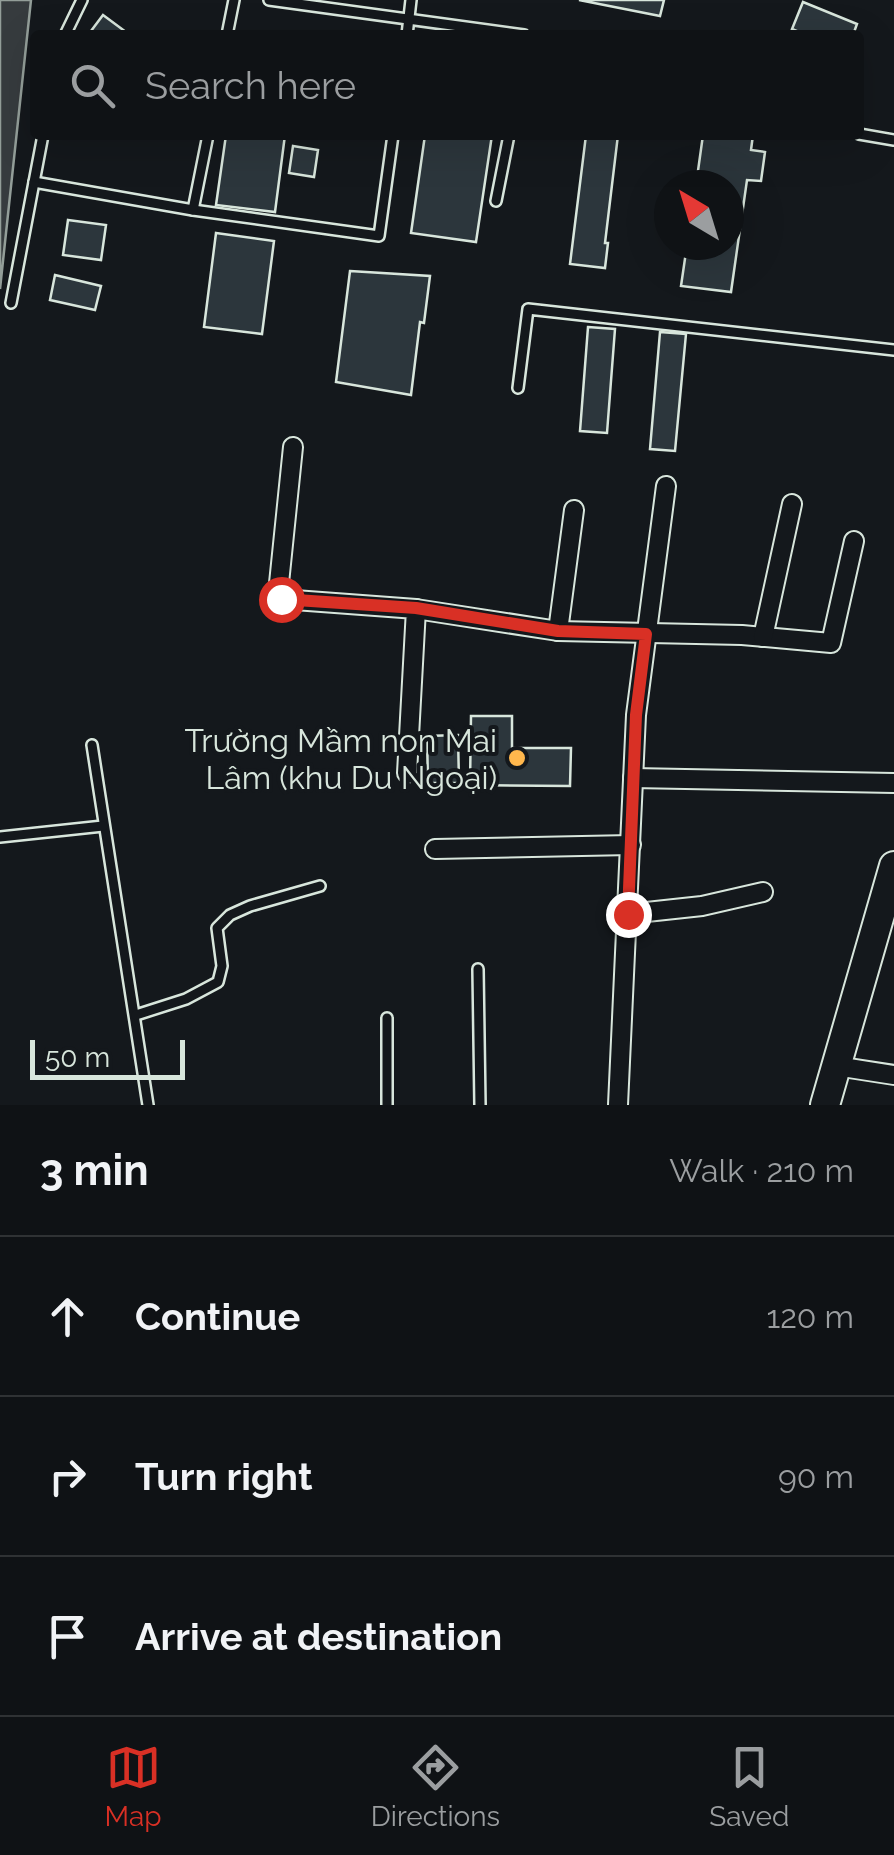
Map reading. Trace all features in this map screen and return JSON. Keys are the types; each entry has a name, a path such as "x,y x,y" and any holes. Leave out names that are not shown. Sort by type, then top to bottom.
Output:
{"main road":[{"path":"825,1105 894,866"}],"street":[{"path":"294,447 278,593 281,599 416,608 558,631 763,637 831,644 854,541"},
{"path":"618,1105 636,715 666,486"},
{"path":"763,637 792,504"},
{"path":"558,631 574,510"},
{"path":"406,773 416,608"},
{"path":"633,778 894,783"},
{"path":"434,850 630,845"},
{"path":"628,914 702,906 763,892"},
{"path":"836,1066 894,1075"}],"lane":[{"path":"67,30 82,0"},
{"path":"228,30 234,0"},
{"path":"269,0 486,30"},
{"path":"407,30 411,0"},
{"path":"864,135 894,140"},
{"path":"11,303 42,140"},
{"path":"193,210 207,140"},
{"path":"34,182 193,210 379,236 392,140"},
{"path":"496,202 508,140"},
{"path":"518,388 528,308 894,350"},
{"path":"92,745 148,1105"},
{"path":"0,836 103,826"},
{"path":"136,1015 186,999 218,982 222,966 216,928 230,916 320,886"},
{"path":"478,968 480,1105"},
{"path":"387,1018 387,1105"}],"shaded area":[{"path":"0,0 31,0 0,289"}],"building":[{"path":"579,0 664,0 660,16"},
{"path":"803,2 857,24 855,30 792,29"},
{"path":"103,15 123,30 92,30"},
{"path":"225,140 284,140 275,212 216,205"},
{"path":"424,140 491,140 476,242 411,233"},
{"path":"585,140 617,140 605,268 570,264"},
{"path":"702,140 752,140 751,150 765,152 761,181 747,180 744,201 744,170 698,170"},
{"path":"293,146 318,150 314,177 289,173"},
{"path":"68,220 106,225 101,260 63,255"},
{"path":"216,233 274,241 262,334 204,327"},
{"path":"685,260 736,260 731,292 681,286"},
{"path":"350,271 430,276 411,395 336,382"},
{"path":"55,275 101,286 95,310 50,300"},
{"path":"588,327 615,329 607,433 580,431"},
{"path":"660,332 686,334 675,451 650,449"},
{"path":"471,716 512,716 512,748 571,748 570,786 470,785"},
{"path":"458,735 459,783 428,783 427,736"}],"place":[{"name":"Trường Mầm non Mai Lâm (khu Du Ngoại)","path":"517,758"}],"route":[{"path":"281,599 416,608 558,631 646,634 636,715 628,914"}]}
